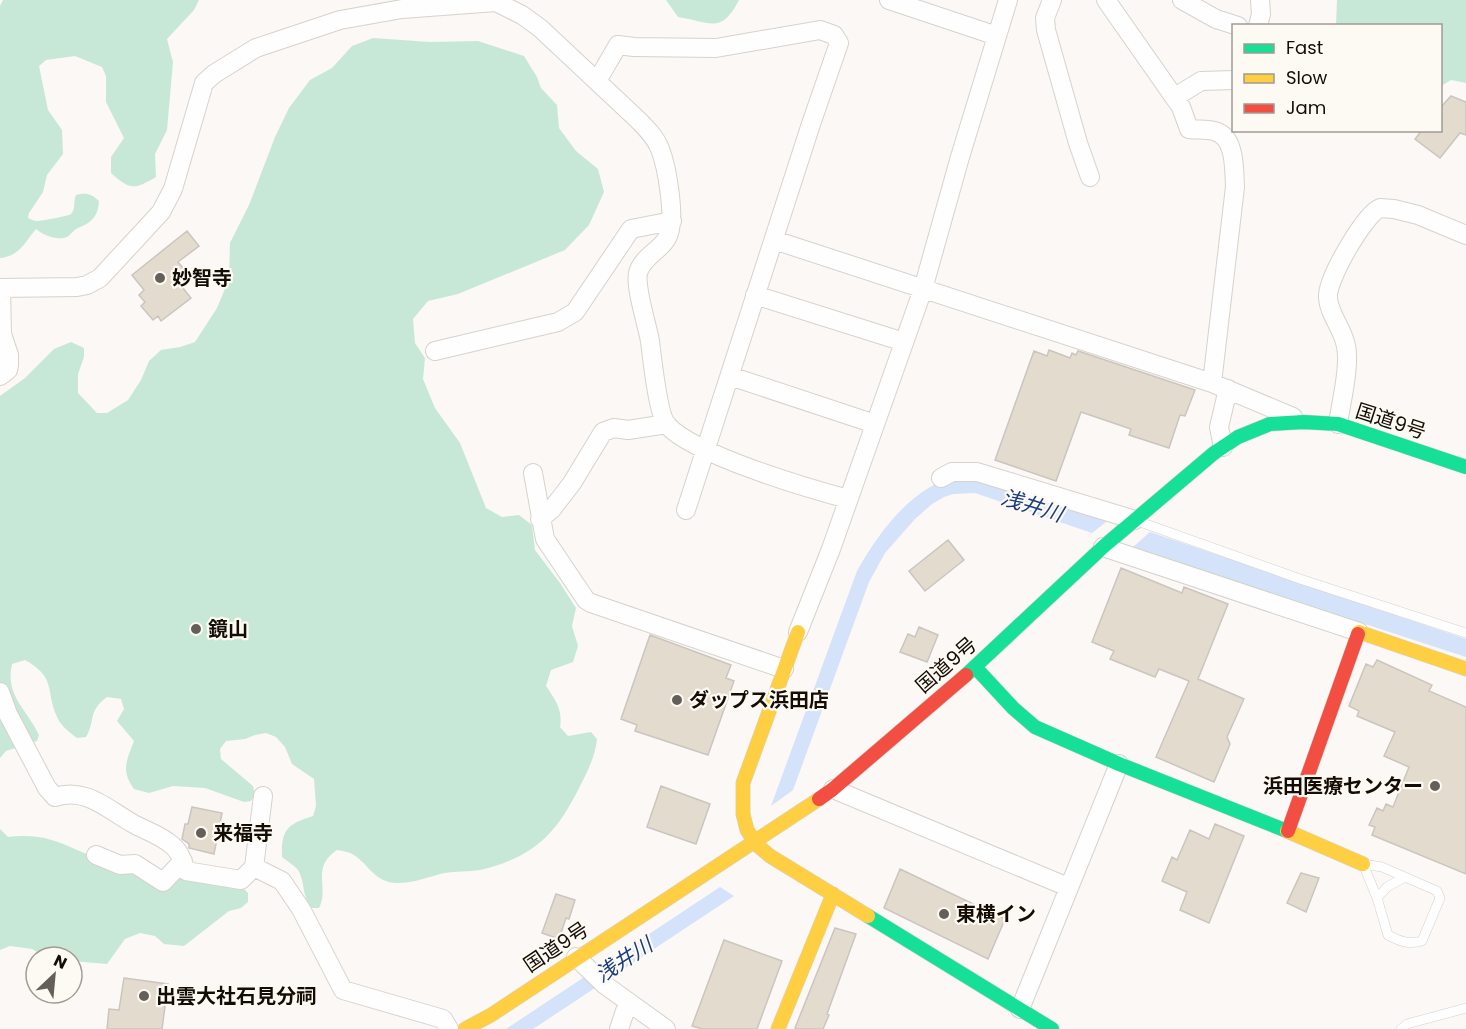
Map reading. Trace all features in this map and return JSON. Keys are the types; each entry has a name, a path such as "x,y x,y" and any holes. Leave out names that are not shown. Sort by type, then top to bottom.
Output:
{"main road":[{"name":"国道9号","path":"465,1029 491,1015 833,789 975,667 1132,523 1238,437 1270,424 1303,422 1338,424 1466,467"},
{"path":"798,632 745,775 741,792 743,814 754,842 770,856 1052,1029"},
{"path":"1288,831 1359,632 1466,669"},
{"path":"975,667 1013,708 1035,727 1363,864"},
{"path":"778,1029 833,894"}],"street":[{"path":"889,0 998,36"},
{"path":"798,632 848,499 922,289 1008,0"},
{"path":"1052,0 1045,18 1046,30 1090,177"},
{"path":"1106,0 1181,107 1189,129 1215,131 1224,135 1233,158 1235,187 1220,386 1219,427 1223,447"},
{"path":"1182,0 1216,19 1232,24"},
{"path":"1258,24 1261,14 1260,0"},
{"path":"0,376 8,370 9,365 9,355 2,334 1,288 77,287 100,278 161,212 173,189 204,83 214,74 256,48 340,20 423,7 496,2 522,15 540,28 649,132 660,149 670,197 672,221 667,239 649,255 638,273 656,380 666,424 706,450 822,492 848,499"},
{"path":"597,81 618,45 634,48 716,48 820,30 834,35 839,43 810,124 686,510"},
{"path":"1174,97 1201,81 1232,80"},
{"path":"1338,424 1347,356 1343,334 1328,301 1329,285 1369,216 1380,208 1404,211 1466,236"},
{"path":"435,351 558,322 574,312 631,230 672,221"},
{"path":"774,240 1220,386 1303,422"},
{"path":"755,295 904,342"},
{"path":"730,376 875,424"},
{"path":"540,519 552,509 572,483 603,432 614,428 628,430 666,424"},
{"path":"533,472 540,519 550,549 583,597 591,603 784,669"},
{"path":"941,478 951,472 977,472 1132,523"},
{"path":"1108,544 1359,632"},
{"path":"0,692 8,714 47,788 56,797 67,793 87,796 133,824 161,837 175,847 186,871 241,880 254,867 263,796"},
{"path":"1020,1009 1119,764"},
{"path":"833,789 1068,887"},
{"path":"96,855 120,865 135,864 163,882 183,861"},
{"path":"254,867 282,881 301,909 343,990 443,1019 450,1029"},
{"path":"576,957 605,985 666,1029"},
{"path":"618,1029 628,1002"}],"lane":[{"path":"1132,523 1466,633"},
{"path":"1363,864 1382,867 1437,891 1440,898 1422,941 1414,944 1399,941 1388,935 1377,898 1363,864"},
{"path":"1377,898 1388,887 1405,877"},
{"path":"1401,1029 1407,1024 1466,1008"}],"green space":[{"path":"3,0 199,0 194,10 167,39 173,62 167,130 155,154 156,177 142,184 128,185 111,173 111,157 124,138 106,102 106,76 102,67 75,56 46,60 39,66 48,110 62,130 63,154 47,175 43,192 28,218 40,221 71,214 76,195 80,194 89,194 94,197 99,201 98,207 95,215 87,224 76,229 67,237 50,237 36,229 17,251 0,258 0,6"},
{"path":"666,0 739,0 726,18 714,24 678,17"},
{"path":"1337,0 1466,0 1466,83 1451,80 1442,85 1442,24 1336,24"},
{"path":"373,38 430,42 478,41 524,56 541,88 557,105 559,128 576,151 598,169 604,192 589,225 565,250 458,294 428,301 413,319 415,343 425,358 423,379 435,408 460,443 486,508 502,517 519,515 532,525 535,550 576,608 572,626 578,646 573,662 551,670 546,686 559,710 560,727 568,736 591,732 597,739 589,767 567,809 549,834 526,852 498,865 480,870 444,873 395,883 377,876 354,855 337,850 324,864 323,893 319,908 312,908 306,899 298,870 282,857 282,848 287,829 313,816 316,806 314,779 292,764 285,747 276,737 266,733 226,741 220,749 221,759 253,786 255,795 251,801 244,802 205,788 173,786 149,793 134,789 127,777 126,766 134,741 117,721 124,709 121,699 107,697 101,702 94,712 86,737 77,738 59,720 42,673 25,660 12,664 11,685 39,735 37,741 6,751 0,758 0,396 25,378 54,349 71,342 84,348 84,357 78,374 78,393 97,413 107,413 128,400 141,380 149,361 161,350 195,342 217,308 229,279 230,243 249,205 275,137 289,108 310,80 332,68 352,46"},
{"path":"0,829 8,837 46,838 118,866 171,882 185,875 238,883 248,893 248,902 241,908 229,911 184,946 164,944 155,936 140,933 125,939 107,964 84,962 84,945 24,945 24,948 10,946 0,950"}],"water":[{"name":"浅井川","path":"961,476 1111,518 1092,533 975,493 953,494 932,504 915,519 885,553 869,582 793,790 771,806 857,571 887,526 913,499 944,480"},
{"path":"1150,532 1466,639 1466,657 1132,548"},
{"name":"浅井川","path":"720,887 734,896 533,1029 506,1029"}],"building":[{"path":"1451,96 1466,102 1466,135 1460,133 1440,158 1415,139 1420,132 1442,132 1442,106"},
{"name":"妙智寺","path":"187,231 199,246 178,262 189,275 179,283 191,298 161,321 158,316 153,320 141,306 145,302 139,295 144,290 132,275"},
{"path":"1049,350 1070,358 1072,353 1076,355 1078,351 1195,390 1185,416 1180,415 1169,448 1129,435 1131,429 1081,412 1056,481 995,460 1034,351 1047,356"},
{"path":"948,540 964,560 925,591 909,571"},
{"path":"1121,568 1182,593 1184,587 1228,604 1198,679 1244,699 1227,737 1230,744 1214,782 1156,757 1189,681 1159,669 1155,677 1110,659 1114,651 1092,642"},
{"path":"919,627 938,635 927,662 900,652 908,634 915,637"},
{"name":"ダップス浜田店","path":"650,635 731,665 726,678 734,681 708,755 635,731 637,725 621,719"},
{"name":"浜田医療センター","path":"1377,660 1432,685 1429,691 1466,707 1466,874 1372,835 1375,827 1369,825 1377,808 1383,811 1386,804 1393,807 1409,767 1384,756 1395,732 1357,716 1359,711 1349,706 1366,664 1373,667"},
{"path":"661,786 710,804 696,844 647,827"},
{"name":"来福寺","path":"192,807 222,813 214,854 189,848 189,844 182,839"},
{"path":"1215,824 1244,836 1209,923 1180,910 1187,892 1162,881 1172,857 1177,860 1190,830 1209,839"},
{"name":"東横イン","path":"900,869 1005,919 988,959 884,908"},
{"path":"1301,873 1319,878 1306,912 1287,903"},
{"path":"556,894 575,900 559,939 542,933"},
{"path":"835,928 856,934 827,1014 829,1015 823,1029 795,1028"},
{"path":"724,940 782,961 757,1029 702,1029 692,1026"},
{"name":"出雲大社石見分祠","path":"124,978 168,984 162,1029 107,1029 109,1009 119,1010"}],"traffic: fast":[{"path":"966,675 1103,547 1214,453 1238,437 1270,424 1303,422 1338,424 1466,467"},
{"path":"975,667 1013,708 1035,727 1119,764 1287,831"},
{"path":"868,916 1052,1029"}],"traffic: slow":[{"path":"798,632 743,783 743,814 747,830 757,845 770,856 868,916"},
{"path":"1358,634 1359,632 1466,669"},
{"path":"465,1029 491,1015 819,799"},
{"path":"1287,831 1363,864"},
{"path":"778,1029 833,894"}],"traffic: jam":[{"path":"1288,831 1358,634"},
{"path":"819,799 966,675"}],"place":[{"name":"妙智寺","path":"160,278"},
{"name":"鏡山","path":"196,629"},
{"name":"ダップス浜田店","path":"677,700"},
{"name":"浜田医療センター","path":"1435,786"},
{"name":"来福寺","path":"201,833"},
{"name":"東横イン","path":"944,914"},
{"name":"出雲大社石見分祠","path":"144,996"}]}
